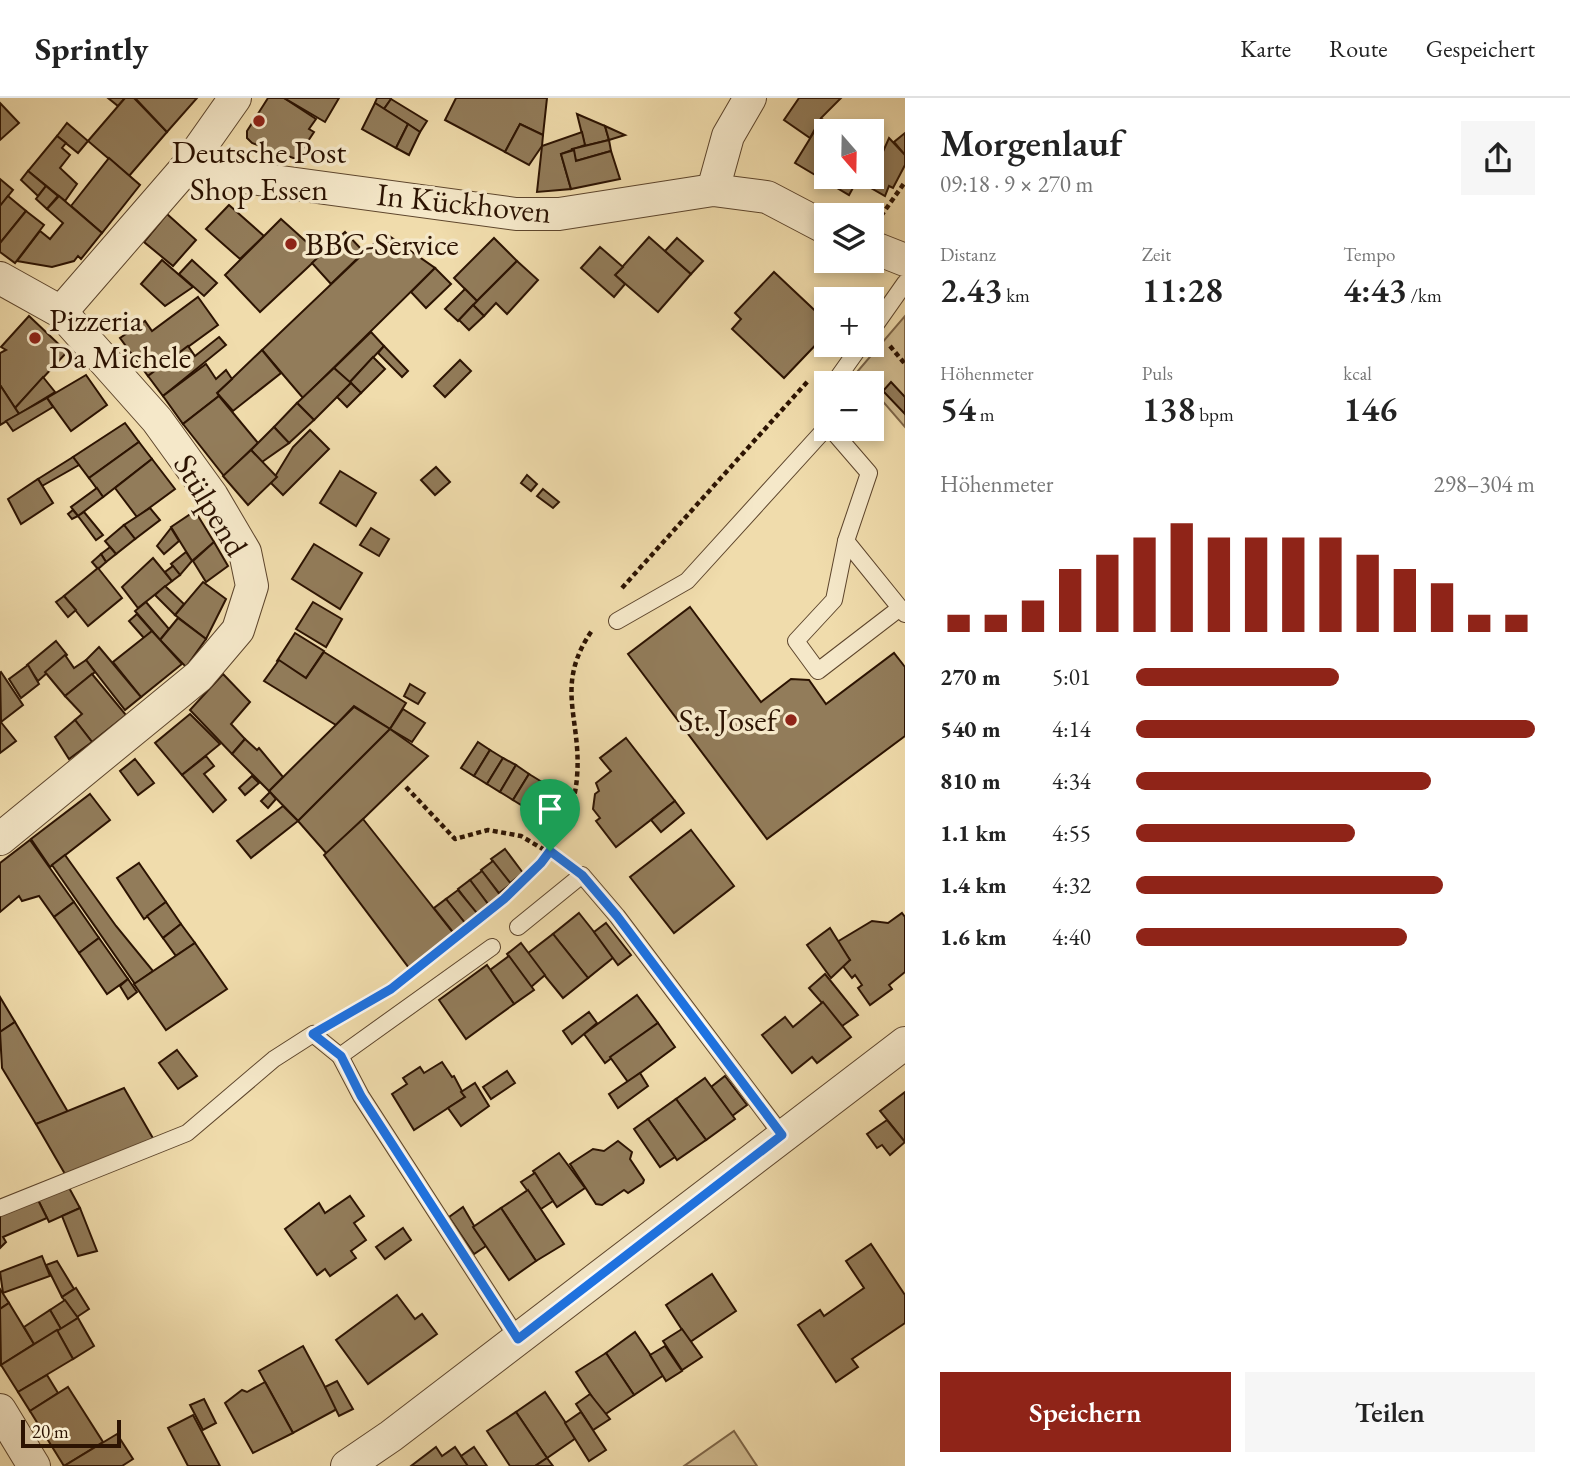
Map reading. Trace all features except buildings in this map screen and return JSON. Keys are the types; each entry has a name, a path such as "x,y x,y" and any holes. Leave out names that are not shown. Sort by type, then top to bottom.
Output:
{"street":[{"path":"0,278 61,312 185,169 234,98"},
{"path":"713,191 728,135 750,98"},
{"name":"In Kückhoven","path":"185,169 516,214 559,214 713,191 767,197 814,222"},
{"path":"884,241 905,260"},
{"name":"Stülpend","path":"0,839 199,677 238,630 252,586 245,552 212,496 157,420 61,312"},
{"path":"348,1466 905,1043"},
{"path":"0,1410 34,1466"}],"lane":[{"path":"884,313 905,284"},
{"path":"617,621 687,581 816,441"},
{"path":"840,441 869,473 846,541 834,600 796,641 818,671 903,611 846,541"},
{"path":"518,927 582,875 617,916 782,1135"},
{"path":"341,1056 492,947"},
{"path":"0,1208 187,1133 274,1059 313,1034 341,1056 361,1096 518,1339"}],"path":[{"path":"884,218 905,182"},
{"path":"618,593 814,377"},
{"path":"432,956 504,899 550,851 573,803 578,776 571,678 575,658 597,623"},
{"path":"406,787 455,839 488,830 521,836 550,851 582,875"},
{"path":"313,1034 369,1002"}],"shaded area":[{"path":"905,316 905,427 884,403 884,371 858,371 870,357 884,357 884,340"},
{"path":"734,1431 757,1466 684,1466"}],"place":[{"name":"Deutsche Post Shop Essen","path":"259,121"},
{"name":"BBC-Service","path":"291,244"},
{"name":"Pizzeria Da Michele","path":"35,338"},
{"name":"St. Josef","path":"791,720"}],"route":[{"path":"550,851 582,875 617,916 782,1135 518,1339 361,1096 341,1056 313,1034 391,989 504,899 550,851"}]}
